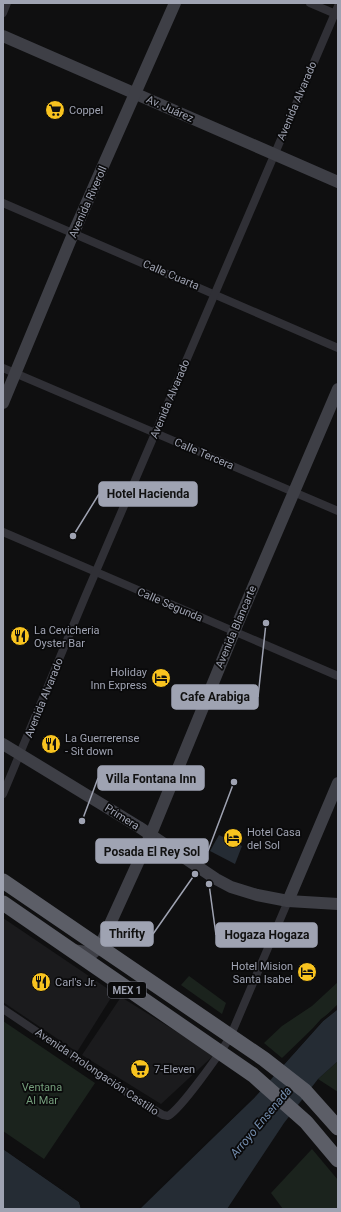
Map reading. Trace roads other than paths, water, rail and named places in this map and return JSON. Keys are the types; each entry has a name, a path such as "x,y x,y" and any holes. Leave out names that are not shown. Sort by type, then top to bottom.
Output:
{"highway":[{"name":"MEX 1","path":"3,881 100,946 286,1075 321,1107 338,1128"},
{"name":"MEX 1","path":"3,903 253,1075 306,1122 338,1160"}],"main road":[{"name":"Avenida Riveroll","path":"3,403 73,234 175,3"},
{"name":"Av. Juárez","path":"3,36 338,182"},
{"name":"Avenida Blancarte","path":"100,946 150,834 234,632 338,389"},
{"name":"Primera","path":"3,744 150,834 216,879 231,887 257,895 288,901 337,905"},
{"path":"288,901 338,783"},
{"path":"70,950 93,952 100,946"}],"street":[{"path":"3,13 8,3"},
{"path":"310,3 337,11"},
{"name":"Avenida Alvarado","path":"3,794 21,754 85,597 337,11"},
{"name":"Calle Cuarta","path":"3,203 338,348"},
{"name":"Calle Tercera","path":"3,368 338,511"},
{"name":"Calle Segunda","path":"3,532 338,676"},
{"name":"Avenida Prolongación Castillo","path":"3,1009 140,1102 163,1116 171,1114 220,1053 230,1037 288,901"}],"water":[{"path":"219,835 242,846 235,864 210,851"},
{"name":"Arroyo Ensenada","path":"338,1009 338,1061 318,1079 284,1123 227,1209 140,1209 254,1098 323,1021"},
{"path":"3,1149 79,1202 81,1209 3,1209"}],"place":[{"name":"Coppel","path":"55,110"},
{"name":"Hotel Hacienda","path":"73,536"},
{"name":"Cafe Arabiga","path":"266,623"},
{"name":"La Cevicheria Oyster Bar","path":"20,636"},
{"name":"Holiday Inn Express","path":"161,678"},
{"name":"La Guerrerense - Sit down","path":"51,744"},
{"name":"Posada El Rey Sol","path":"234,782"},
{"name":"Villa Fontana Inn","path":"82,821"},
{"name":"Hotel Casa del Sol","path":"233,838"},
{"name":"Thrifty","path":"195,874"},
{"name":"Hogaza Hogaza","path":"209,884"},
{"name":"Hotel Mision Santa Isabel","path":"307,972"},
{"name":"Carl's Jr.","path":"41,982"},
{"name":"7-Eleven","path":"140,1069"}],"park label":[{"name":"Ventana Al Mar","path":"42,1093"}]}
